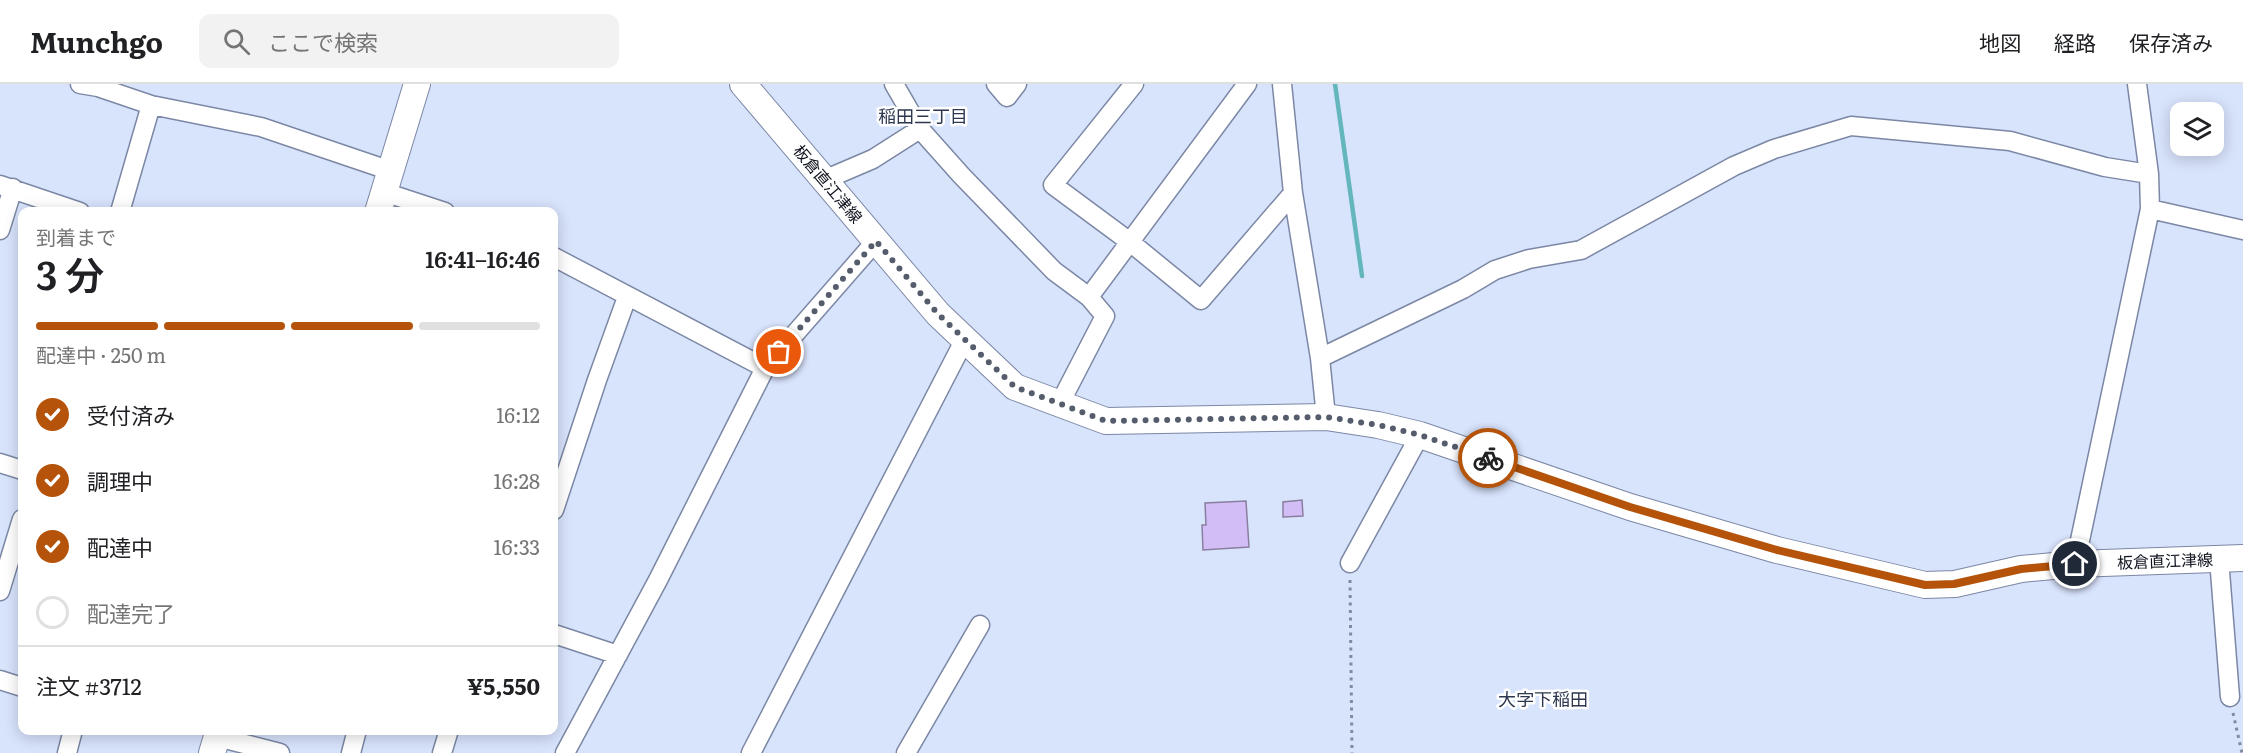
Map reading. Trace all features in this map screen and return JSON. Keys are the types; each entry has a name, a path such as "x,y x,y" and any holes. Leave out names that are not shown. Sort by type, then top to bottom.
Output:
{"main road":[{"path":"384,191 417,84"},
{"name":"板倉直江津線","path":"742,84 938,314 1015,387 1106,421 1326,417 1378,425 1420,435 1630,507 1777,550 1925,585 1954,584 2021,569 2075,564 2231,559"}],"street":[{"path":"80,84 98,87 151,105 261,128 384,191 430,207"},
{"path":"894,84 920,129 993,209 1047,263 1089,297 1105,316 1059,405"},
{"path":"996,84 1007,97 1017,84"},
{"path":"1134,84 1053,185 1130,242 1200,300 1293,193"},
{"path":"1089,297 1247,84"},
{"path":"1282,84 1293,193 1320,358 1326,417"},
{"path":"2075,564 2150,209 2149,174 2137,84"},
{"path":"121,207 151,105"},
{"path":"1320,358 1463,289 1495,270 1529,259 1581,250 1744,161 1774,149 1851,126 2010,141 2105,167 2149,174"},
{"path":"824,180 873,159 920,129"},
{"path":"0,230 7,186 66,207"},
{"path":"2150,209 2243,230"},
{"path":"565,753 618,655 765,368 876,241"},
{"path":"558,259 765,368"},
{"path":"558,489 627,297"},
{"path":"751,753 965,339"},
{"path":"1350,563 1420,435"},
{"path":"0,463 18,469"},
{"path":"0,591 18,532"},
{"path":"2230,697 2231,559"},
{"path":"906,753 980,625"},
{"path":"558,635 618,655"},
{"path":"0,680 18,686"},
{"path":"67,753 72,735"},
{"path":"351,753 356,735"},
{"path":"442,753 447,735"},
{"path":"216,740 280,753"}],"path":[{"path":"1350,563 1352,753"},
{"path":"2230,697 2242,753"}],"building":[{"path":"1302,500 1303,516 1283,517 1283,502"},
{"path":"1246,501 1249,547 1203,550 1202,525 1206,525 1205,503"}],"waterway":[{"path":"1335,84 1362,276"}],"way so far":[{"path":"779,352 876,241 938,314 1015,387 1059,405 1106,421 1326,417 1378,425 1420,435 1488,458"}],"district":[{"name":"稲田三丁目","path":"923,117"},
{"name":"大字下稲田","path":"1543,700"}],"route":[{"path":"1488,458 1630,507 1777,550 1925,585 1954,584 2021,569 2075,564"}]}
